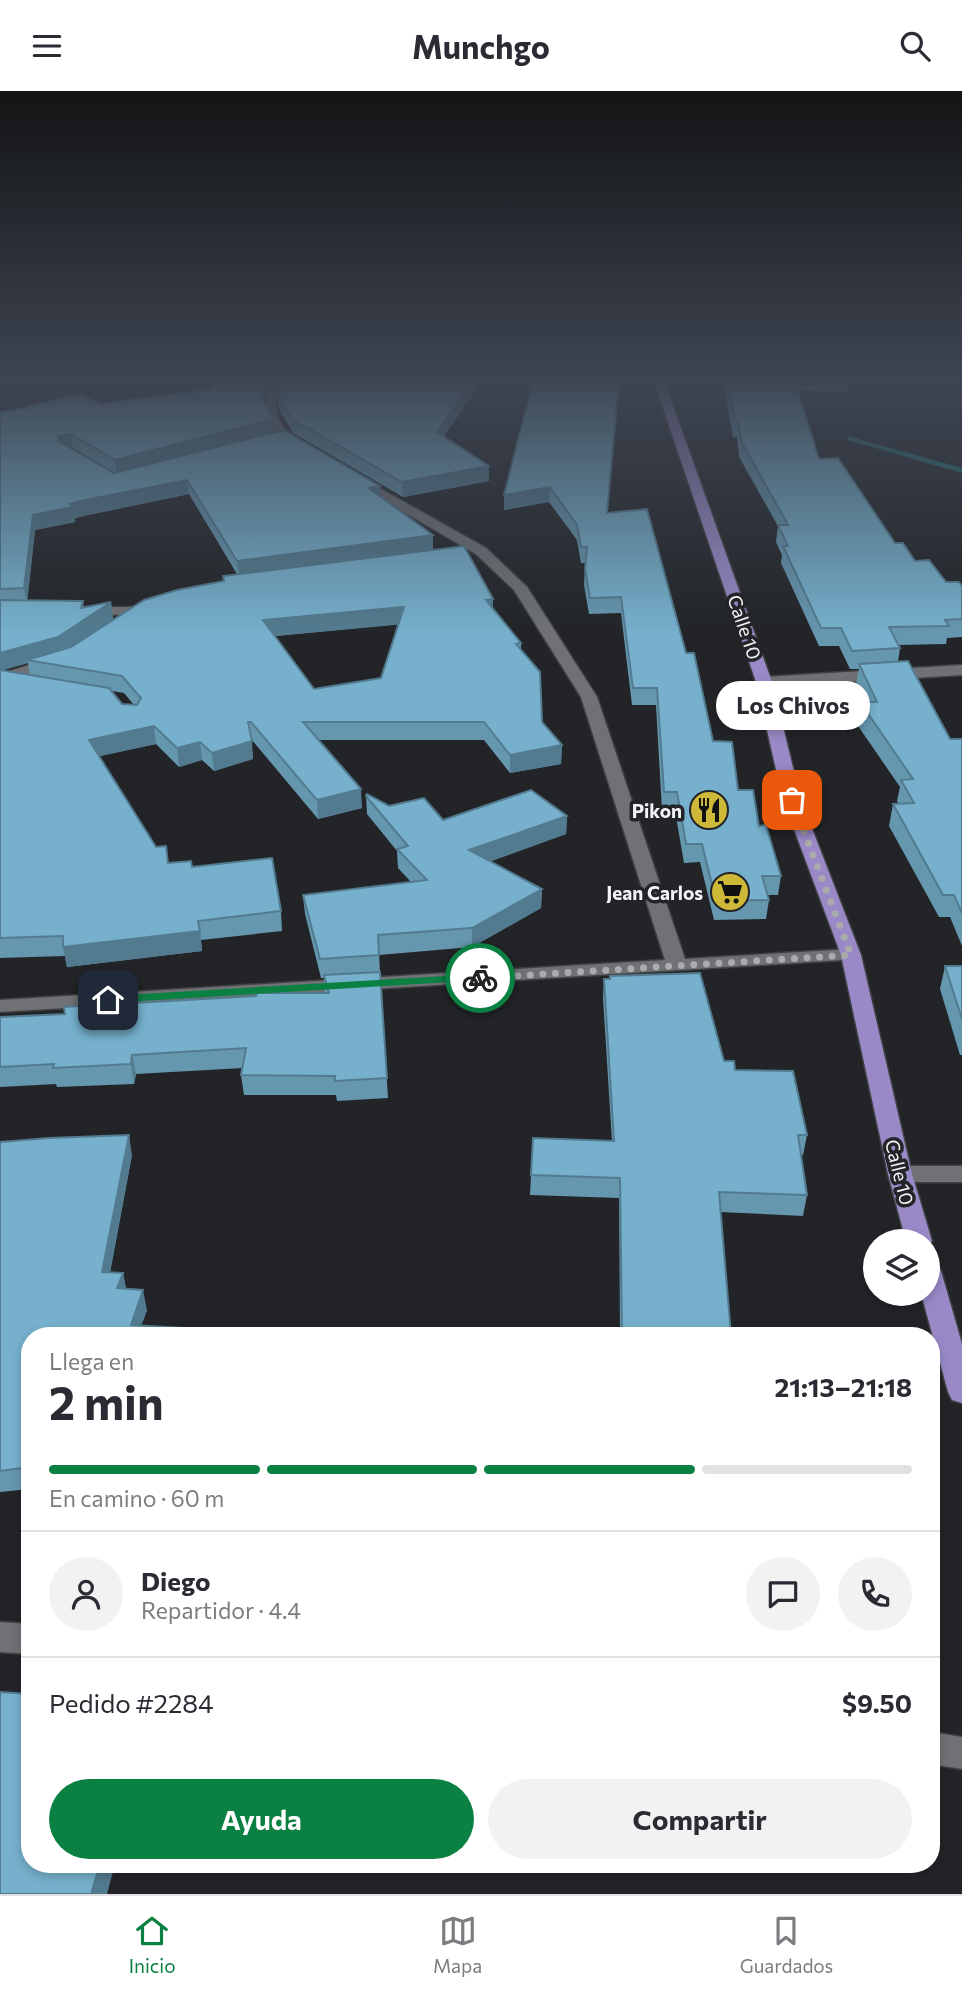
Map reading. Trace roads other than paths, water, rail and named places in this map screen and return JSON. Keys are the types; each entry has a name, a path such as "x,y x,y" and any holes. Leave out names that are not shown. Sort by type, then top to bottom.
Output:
{"main road":[{"name":"Calle 10","path":"688,465 764,682 792,800 851,955 900,1174 916,1229"},
{"path":"938,1306 962,1392"}],"street":[{"path":"342,471 481,551 520,587 589,697 677,966"},
{"path":"453,555 481,551"},
{"path":"70,611 146,608 119,624"},
{"path":"0,680 67,659"},
{"path":"764,682 962,670"},
{"path":"0,680 41,686"},
{"path":"0,1006 851,955"},
{"path":"900,1174 962,1174"},
{"path":"0,1637 21,1638"},
{"path":"940,1749 962,1753"}],"waterway":[{"path":"942,465 962,471"}],"place":[{"name":"Los Chivos","path":"792,800"},
{"name":"Pikon","path":"709,810"},
{"name":"Jean Carlos","path":"730,892"}]}
